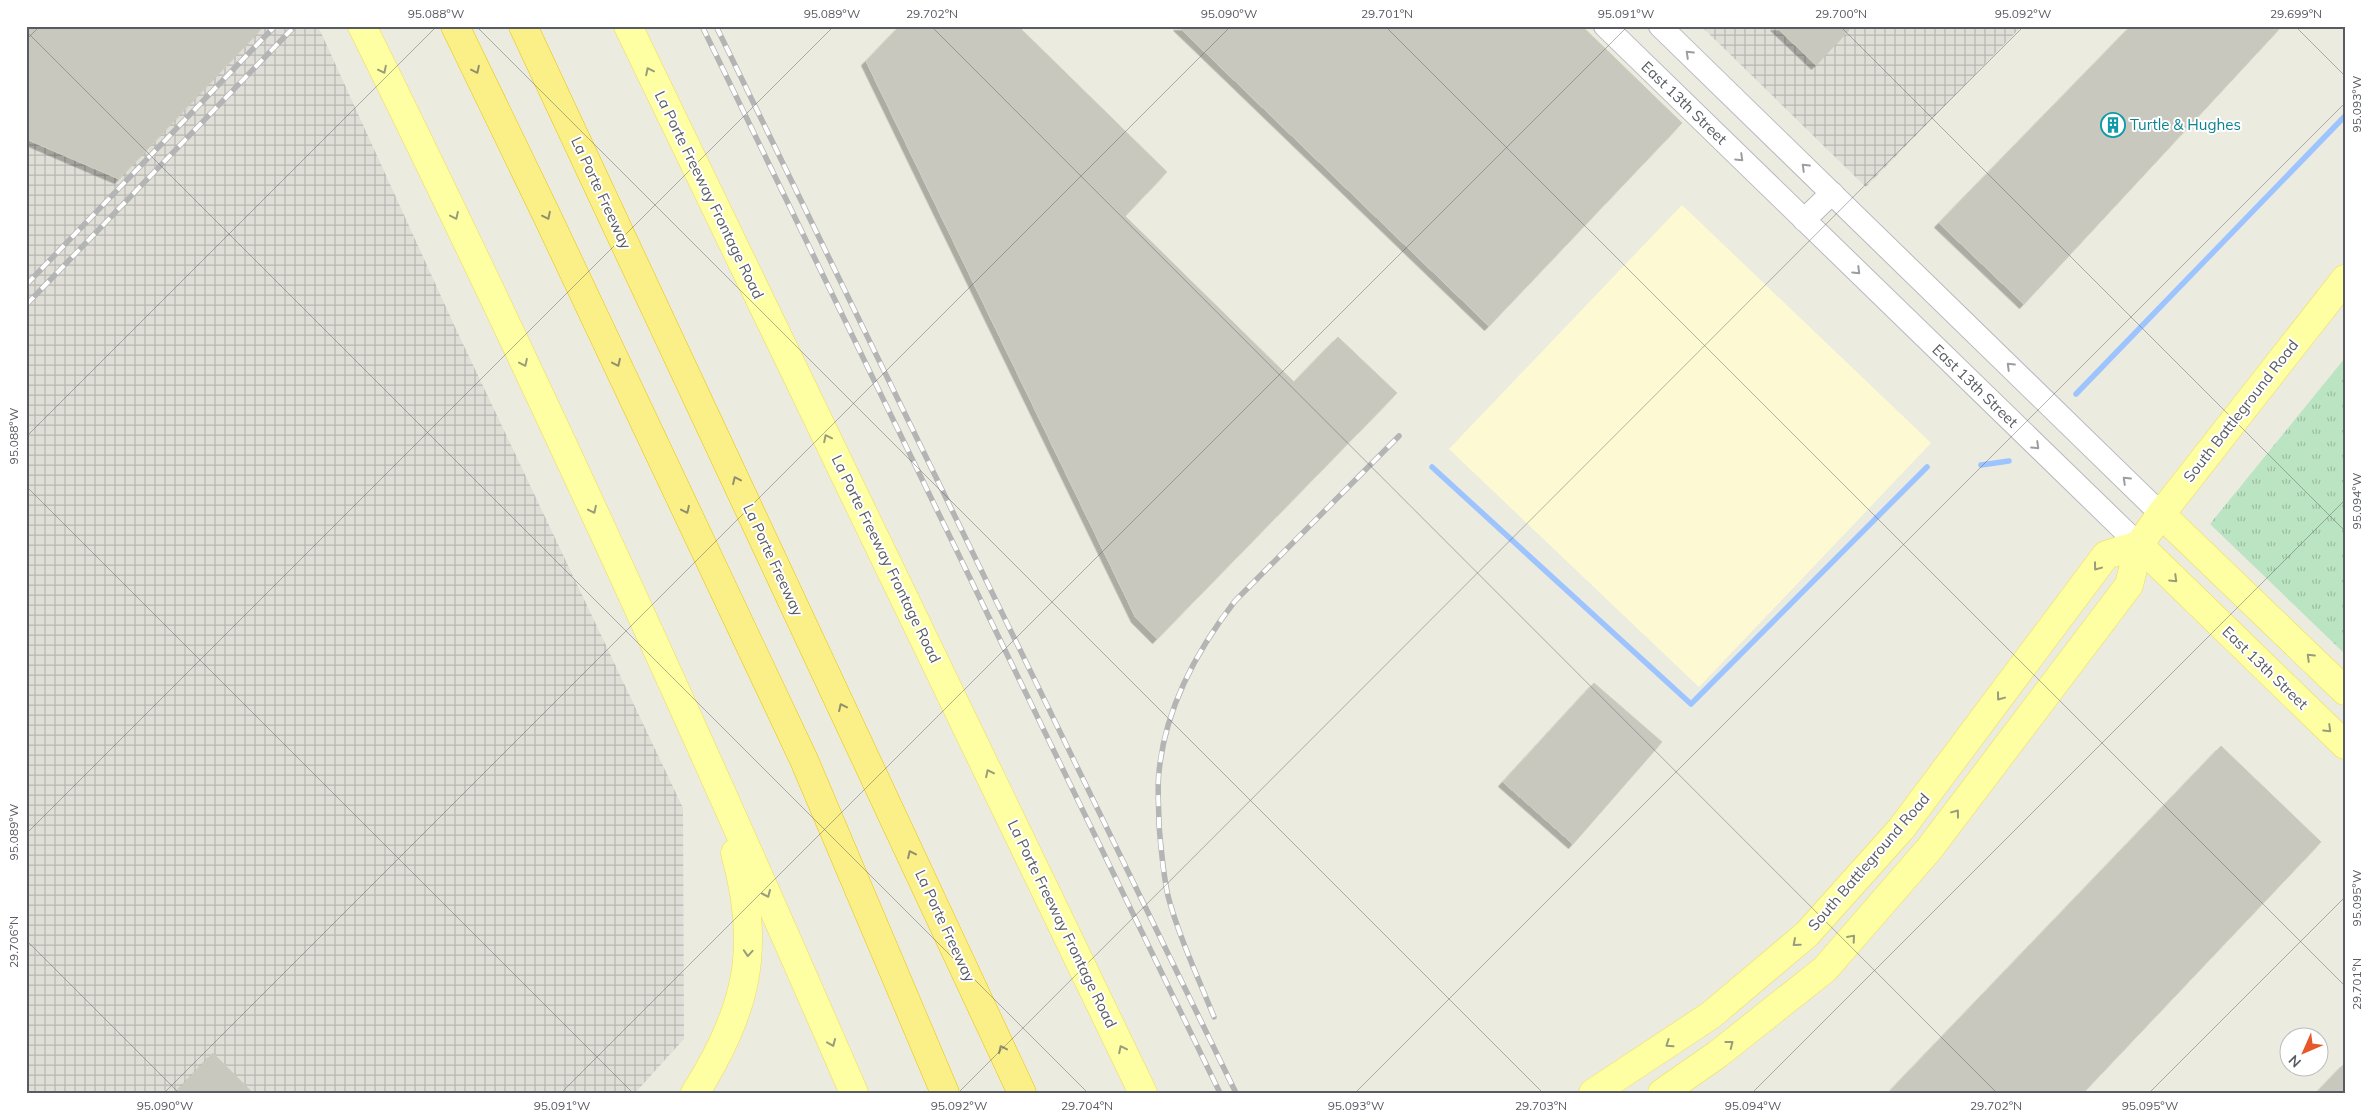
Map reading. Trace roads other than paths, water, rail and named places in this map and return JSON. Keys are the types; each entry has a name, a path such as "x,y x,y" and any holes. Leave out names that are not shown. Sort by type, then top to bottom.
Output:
{"highway":[{"path":"455,26 804,760 946,1093"},
{"name":"La Porte Freeway","path":"523,26 1022,1093"}],"main road":[{"path":"362,26 446,196 691,721 854,1093"},
{"name":"La Porte Freeway Frontage Road","path":"628,26 1143,1093"},
{"name":"South Battleground Road","path":"1662,1093 1718,1054 1825,969 1930,848 2129,585 2138,545 2345,278"},
{"path":"2161,514 2345,691"},
{"name":"South Battleground Road","path":"1593,1093 1712,1015 1807,934 1901,829 2106,555 2138,545"},
{"name":"East 13th Street","path":"2138,545 2345,745"},
{"path":"691,721 742,879 749,942 742,996 734,1022 713,1064 695,1093"}],"street":[{"name":"East 13th Street","path":"1605,26 2138,545"},
{"path":"1660,26 2161,514"},
{"path":"1804,220 1832,193"}],"waterway":[{"path":"2076,394 2345,116"},
{"path":"1981,465 2009,461"},
{"path":"1432,467 1691,704 1927,467"}],"railway":[{"path":"26,285 275,26"},
{"path":"702,26 1220,1093"},
{"path":"716,26 1236,1093"},
{"path":"26,305 292,29"},
{"path":"1214,1017 1178,927 1168,896 1165,879 1161,852 1158,785 1162,749 1168,726 1185,681 1196,660 1235,601 1399,436"}],"place":[{"name":"Turtle & Hughes","path":"2113,125"}]}
